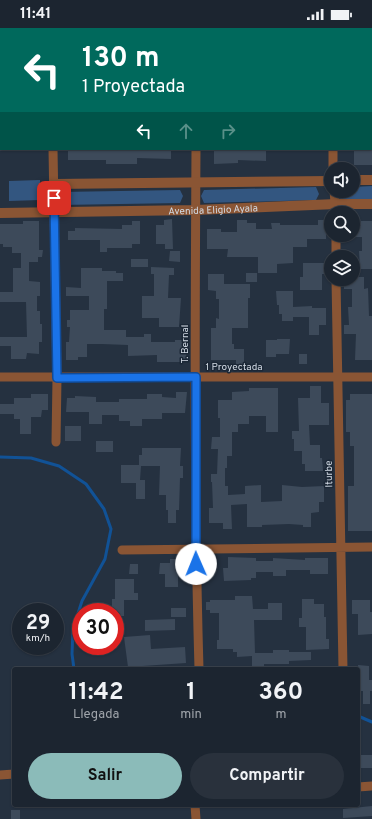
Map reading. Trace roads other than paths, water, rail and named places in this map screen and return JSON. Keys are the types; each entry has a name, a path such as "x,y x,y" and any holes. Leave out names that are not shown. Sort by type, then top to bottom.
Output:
{"street":[{"path":"53,150 57,378 56,442"},
{"name":"T. Bernal","path":"196,150 196,549 199,667"},
{"path":"333,150 333,162"},
{"path":"360,180 372,180"},
{"path":"53,184 324,181"},
{"name":"Avenida Eligio Ayala","path":"354,206 372,204"},
{"name":"Avenida Eligio Ayala","path":"0,213 324,208"},
{"name":"Iturbe","path":"336,286 342,667"},
{"name":"1 Proyectada","path":"0,377 372,377"},
{"path":"122,550 372,547"},
{"path":"0,776 12,774"},
{"path":"360,787 372,786"},
{"path":"195,807 196,819"}],"waterway":[{"path":"0,457 31,458 59,466 86,484 104,509 111,529 105,559 82,601 73,629 72,654 74,667"},
{"path":"360,717 372,722"}]}
